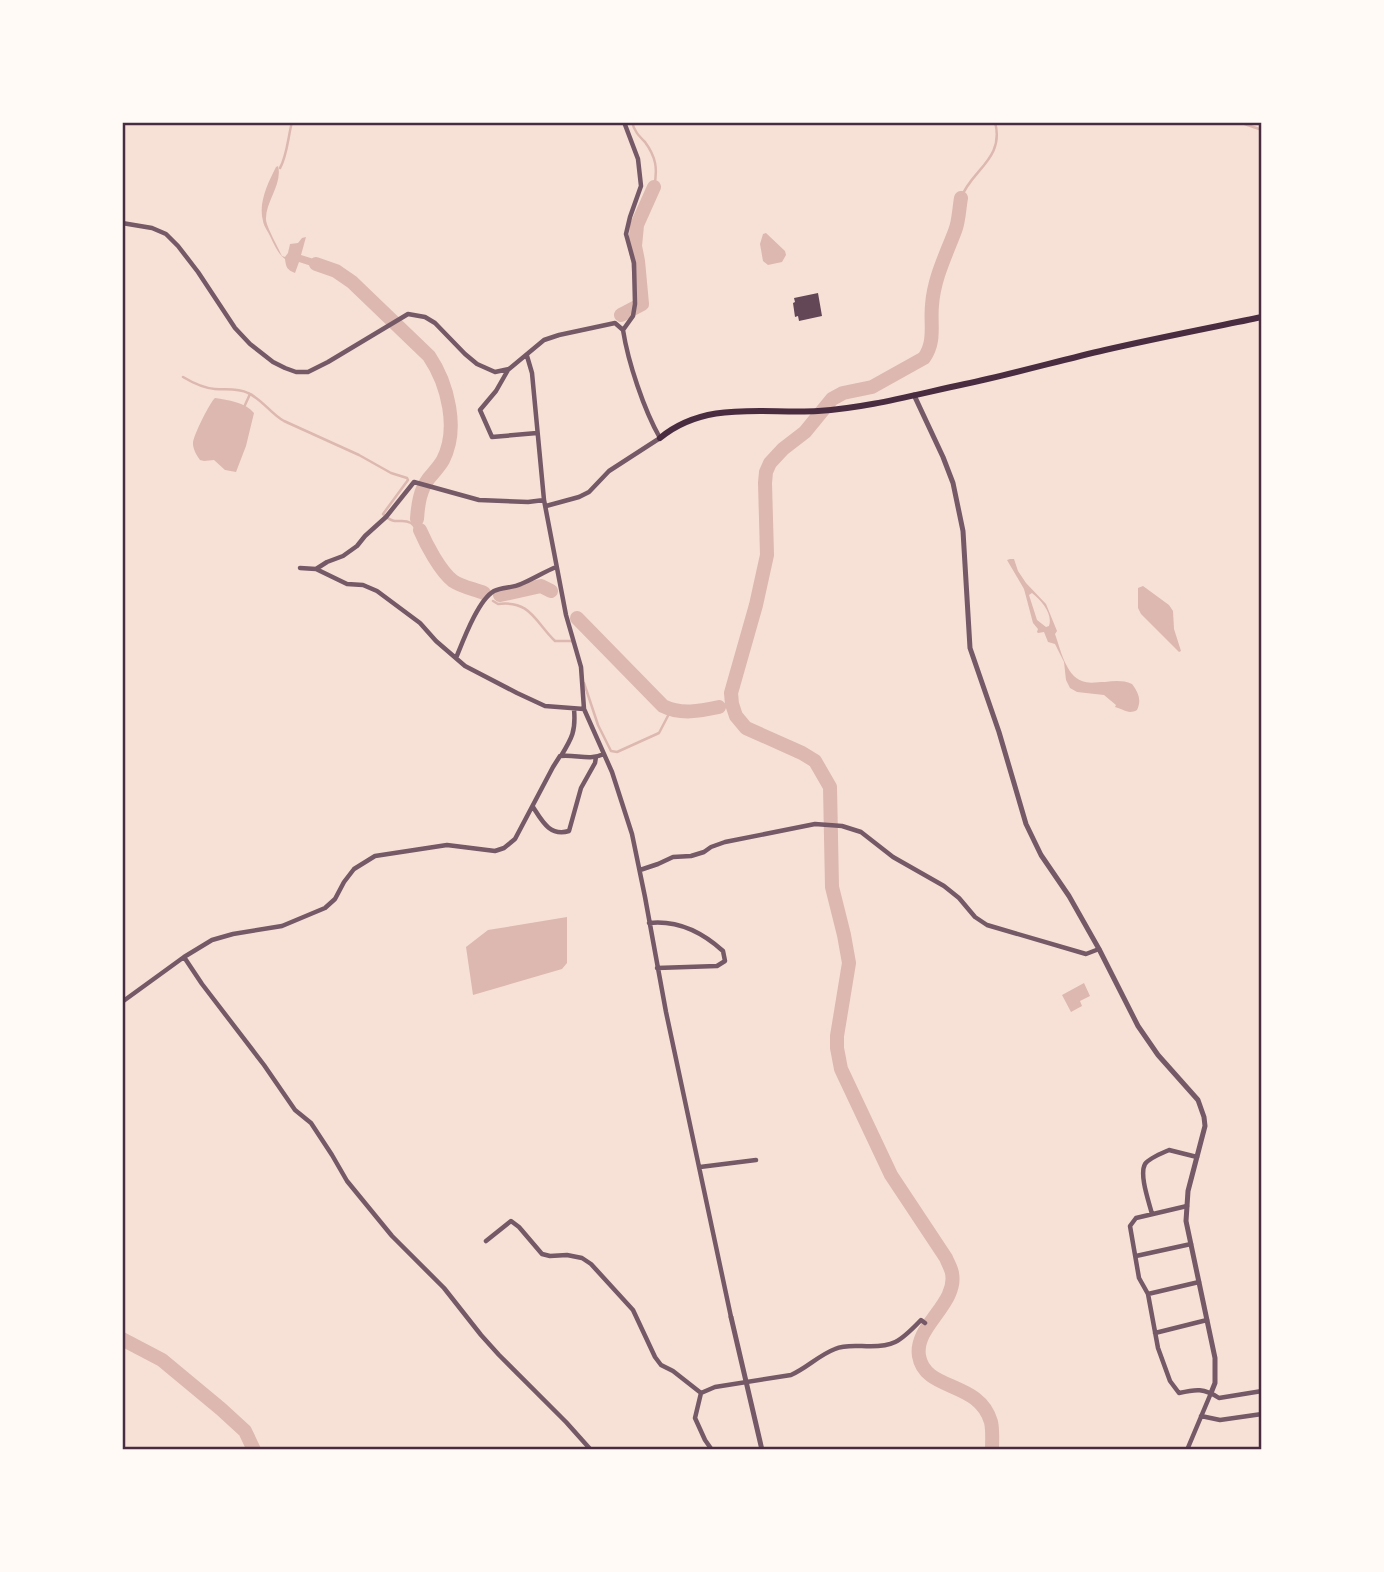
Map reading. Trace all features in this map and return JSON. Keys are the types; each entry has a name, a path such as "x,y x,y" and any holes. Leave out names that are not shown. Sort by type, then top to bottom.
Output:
{"main road":[{"path":"660,438 689,420 714,413 836,410 1262,317"}],"street":[{"path":"623,330 634,316 635,262 626,234 641,186 638,159 624,122"},
{"path":"122,223 152,228 166,234 198,272 235,328 250,344 285,368 308,372 408,314 413,314 435,323 477,364 495,372 509,369"},
{"path":"316,569 357,546 386,517 414,482 479,500 545,503 579,497 589,492 609,471 660,438 650,421 625,345 623,330 615,323 544,340 509,369 480,410 492,437 537,433"},
{"path":"527,356 532,373 545,503 566,615 581,667 584,709 621,794 731,1317 762,1450"},
{"path":"914,395 953,483 963,531 970,648 999,732 1026,824 1041,855 1099,948 1145,1037 1198,1100 1204,1117 1205,1126 1188,1191 1186,1221 1215,1358 1214,1383 1187,1450"},
{"path":"456,658 475,615 491,594 496,590 520,585 556,567"},
{"path":"300,568 316,569 347,584 363,585 377,591 420,623 465,666 545,706 584,709"},
{"path":"122,1002 212,940 282,926 325,908 335,899 354,869 375,856 447,845 495,851 504,848 515,838 552,766 573,737 574,709"},
{"path":"560,757 567,755 584,758 604,754"},
{"path":"533,806 546,826 554,832 569,831 581,788 596,757"},
{"path":"639,870 673,857 704,852 725,842 814,824 842,826 861,832 893,857 944,886 987,925 1086,954 1099,948"},
{"path":"649,923 665,922 691,929 723,951 725,961 717,966 657,968"},
{"path":"184,957 295,1110 311,1123 347,1181 392,1236 444,1287 499,1355 591,1450"},
{"path":"1152,1214 1143,1176 1144,1165 1169,1150 1197,1157"},
{"path":"700,1167 756,1160"},
{"path":"1187,1206 1136,1218 1130,1226 1139,1278 1148,1294 1158,1348 1170,1381 1180,1393 1197,1389 1219,1398 1262,1391"},
{"path":"486,1241 511,1221 542,1254 582,1258 591,1264 633,1310 655,1357 662,1365 673,1370 701,1392"},
{"path":"1136,1256 1191,1244"},
{"path":"1148,1294 1199,1282"},
{"path":"701,1392 715,1387 791,1375 835,1349 846,1346 876,1347 892,1344 904,1339 921,1320 925,1323"},
{"path":"1155,1332 1207,1320"},
{"path":"701,1392 695,1418 712,1450"},
{"path":"1201,1416 1220,1420 1262,1414"}],"shaded area":[{"path":"278,166 278,180 268,206 266,220 282,256 265,227 262,214 263,200"},
{"path":"766,233 785,251 782,262 768,265 763,261 760,244 763,234"},
{"path":"306,237 301,255 333,265 330,272 299,262 295,273 286,266 282,256 285,257 288,253 290,244 298,243"},
{"path":"215,398 241,404 254,413 236,472 225,470 214,460 200,460 194,448 193,440 198,428"},
{"path":"1014,559 1026,583 1046,604 1057,631 1055,634 1062,654 1072,674 1087,682 1118,681 1132,684 1139,696 1137,710 1126,711 1115,707 1104,695 1077,692 1070,688 1064,662 1055,644 1048,642 1044,632 1037,632 1024,589 1007,560","holes":["1032,593 1048,612 1049,626 1046,627 1037,620 1029,595"]},
{"path":"1143,586 1173,611 1174,629 1181,651 1141,614 1138,608 1138,588"},
{"path":"567,917 567,963 562,969 473,995 466,947 488,930"},
{"path":"1084,983 1090,996 1080,1001 1082,1006 1071,1012 1062,995"}],"building":[{"path":"818,293 822,316 799,321 798,316 795,317 794,298"}],"waterway":[{"path":"280,168 292,122"},
{"path":"632,122 635,131 654,158 654,187"},
{"path":"961,198 991,155 997,135 995,122"},
{"path":"1239,122 1262,130"},
{"path":"621,315 642,304 635,246 637,225 654,187"},
{"path":"961,198 956,227 935,285 931,339 924,358 872,387 843,393 832,399 805,432 770,463 765,483 767,555 731,693 736,716 746,728 815,761 830,787 832,887 849,963 837,1036 841,1069 891,1175 952,1271 949,1295 919,1345 923,1367 931,1376 976,1399 985,1409 992,1425 992,1450"},
{"path":"316,264 336,271 352,282 429,356 436,367 449,407 450,435 443,460 422,492 417,519"},
{"path":"183,377 206,388 248,393 284,421 359,455 391,473 407,478 383,514 391,520 411,523 427,545"},
{"path":"245,405 250,394"},
{"path":"420,530 448,577 460,585 484,593"},
{"path":"500,595 541,586 551,591"},
{"path":"493,601 498,604 518,605 531,614 555,641 573,643"},
{"path":"577,618 663,706 684,711 719,707"},
{"path":"584,683 598,725 611,751 617,752 659,733 671,710"},
{"path":"728,705 732,704"},
{"path":"122,1339 162,1360 221,1409 245,1431 254,1450"}]}
